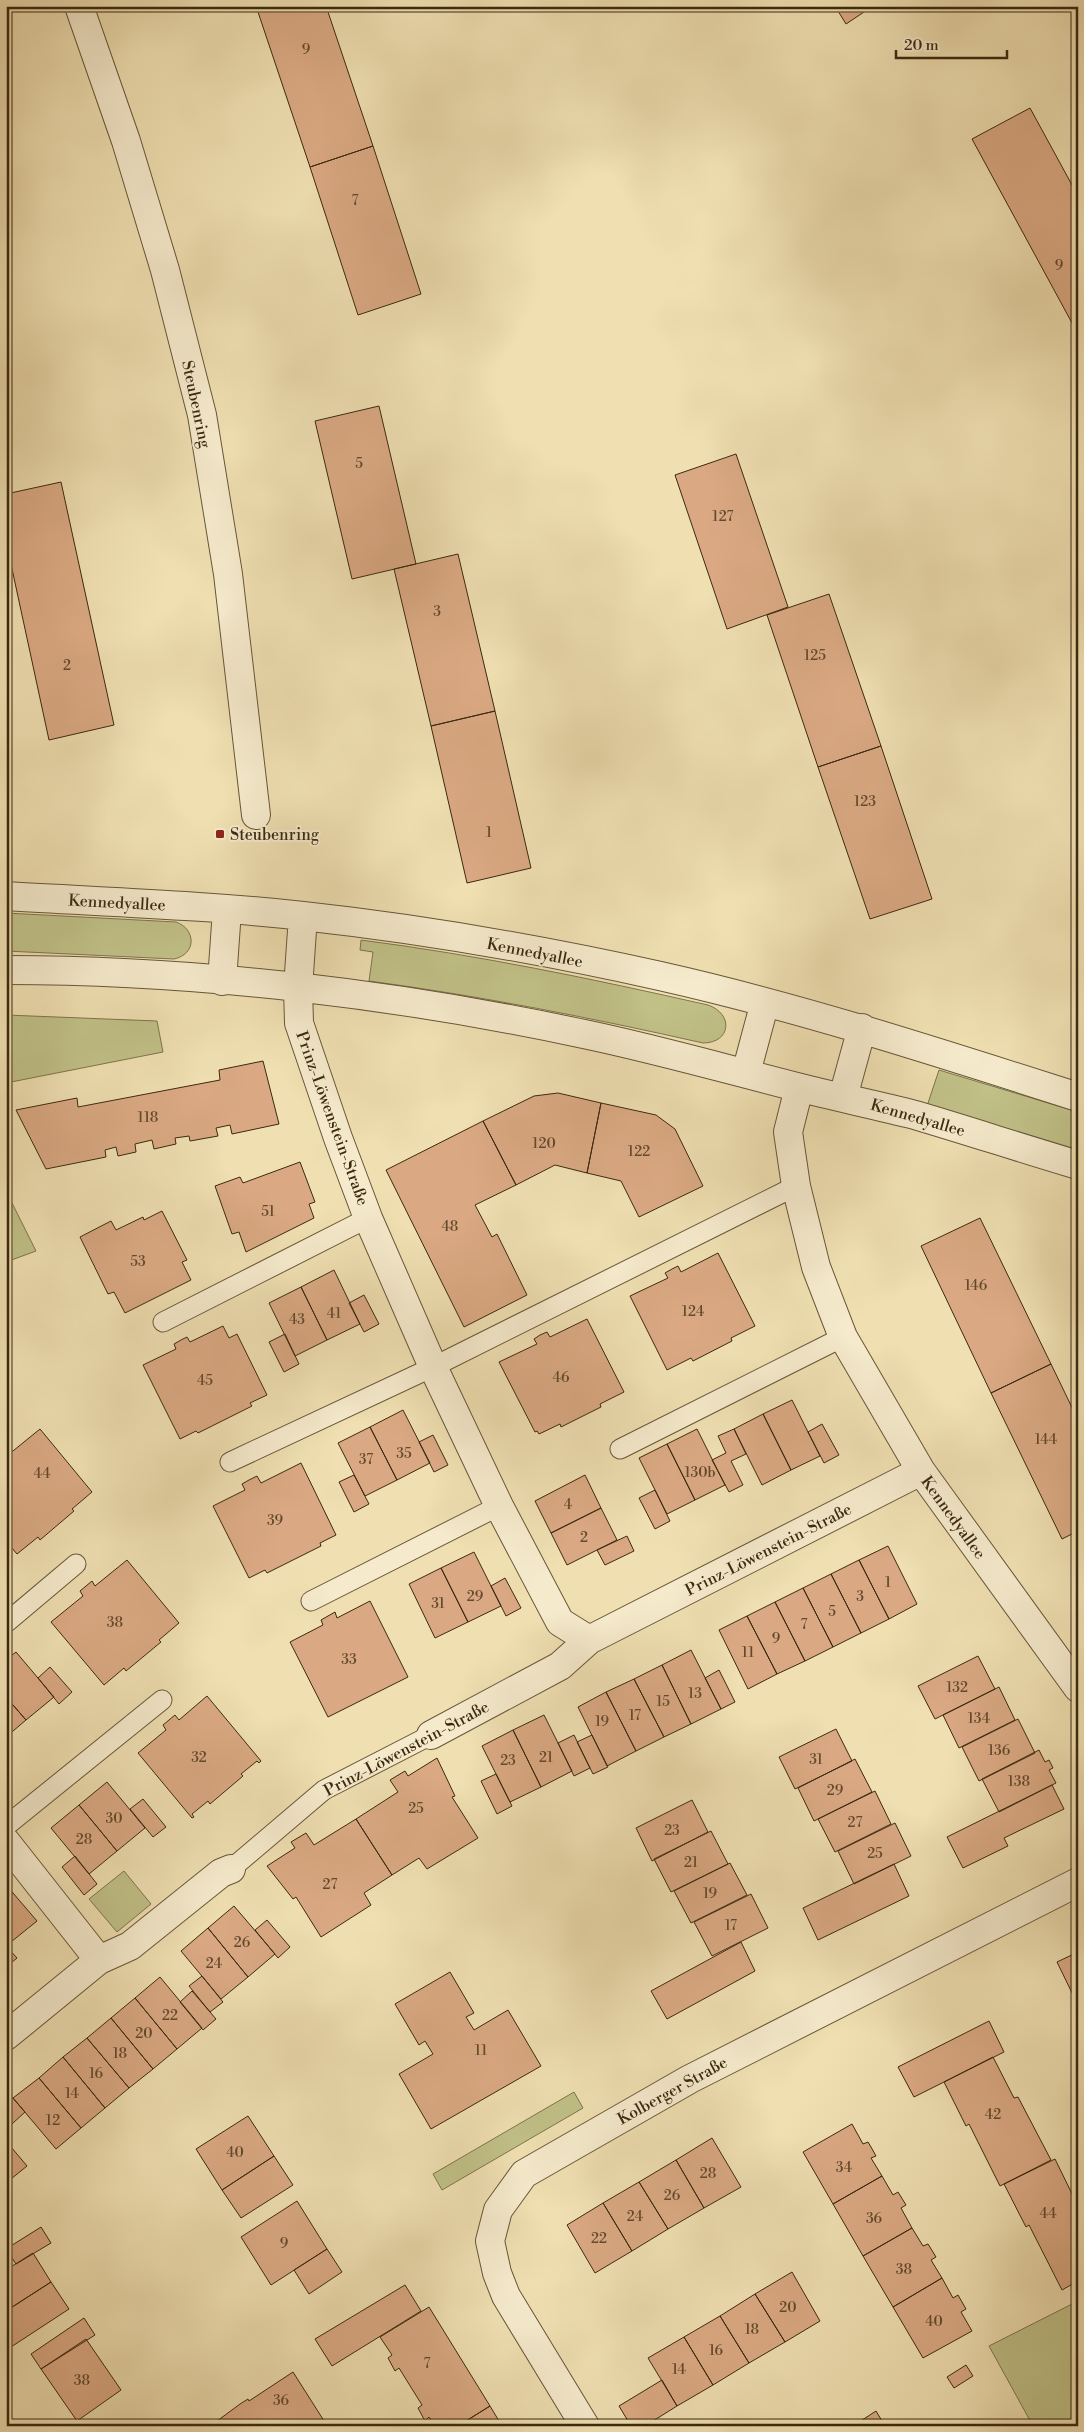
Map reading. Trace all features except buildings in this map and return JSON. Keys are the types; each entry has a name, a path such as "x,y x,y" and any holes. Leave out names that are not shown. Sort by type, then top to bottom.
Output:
{"street":[{"name":"Steubenring","path":"79,6 126,141 151,224 170,289 202,415 228,574 256,815"},
{"name":"Kennedyallee","path":"6,896 303,916 473,940 660,976 765,1002 862,1028 1078,1097"},
{"path":"222,980 227,910"},
{"path":"298,988 303,916"},
{"name":"Kennedyallee","path":"6,970 77,970 222,980 428,1005 584,1034 746,1073 916,1116 1078,1165"},
{"name":"Prinz-Löwenstein-Straße","path":"298,988 299,1023 338,1138 368,1218 433,1367 499,1506 560,1622 589,1640"},
{"path":"746,1073 765,1002"},
{"path":"843,1097 862,1028"},
{"name":"Kennedyallee","path":"800,1088 788,1132 796,1186 816,1267 843,1337 921,1471 1078,1688"},
{"name":"Prinz-Löwenstein-Straße","path":"430,1735 560,1666 589,1640 921,1471"},
{"path":"6,1842 99,1960"},
{"path":"6,2036 99,1960 130,1946 221,1873 232,1869"},
{"name":"Kolberger Straße","path":"585,2426 506,2296 497,2274 490,2241 498,2210 524,2174 690,2079 1078,1882"}],"lane":[{"path":"230,1462 433,1367 796,1186"},
{"name":"Prinz-Löwenstein-Straße","path":"163,1322 368,1218"},
{"path":"620,1448 843,1337"},
{"path":"312,1601 499,1506"},
{"path":"6,1623 76,1564"},
{"path":"6,1826 162,1700"},
{"name":"Prinz-Löwenstein-Straße","path":"232,1869 324,1790 430,1735"}],"green space":[{"path":"6,913 176,922 183,925 190,935 190,947 182,956 174,959 6,951"},
{"path":"361,940 535,968 708,1005 722,1015 726,1027 724,1033 719,1038 712,1042 703,1043 536,1008 369,981 373,952 360,950"},
{"path":"6,1015 157,1021 163,1052 6,1083"},
{"path":"939,1070 1078,1112 1078,1151 927,1106"},
{"path":"6,1191 36,1251 6,1262"},
{"path":"124,1871 151,1904 117,1932 89,1899"},
{"path":"574,2092 583,2108 442,2190 433,2174"},
{"path":"1078,2301 1078,2426 1033,2426 989,2346"}],"place":[{"name":"Steubenring","path":"220,834"}]}
